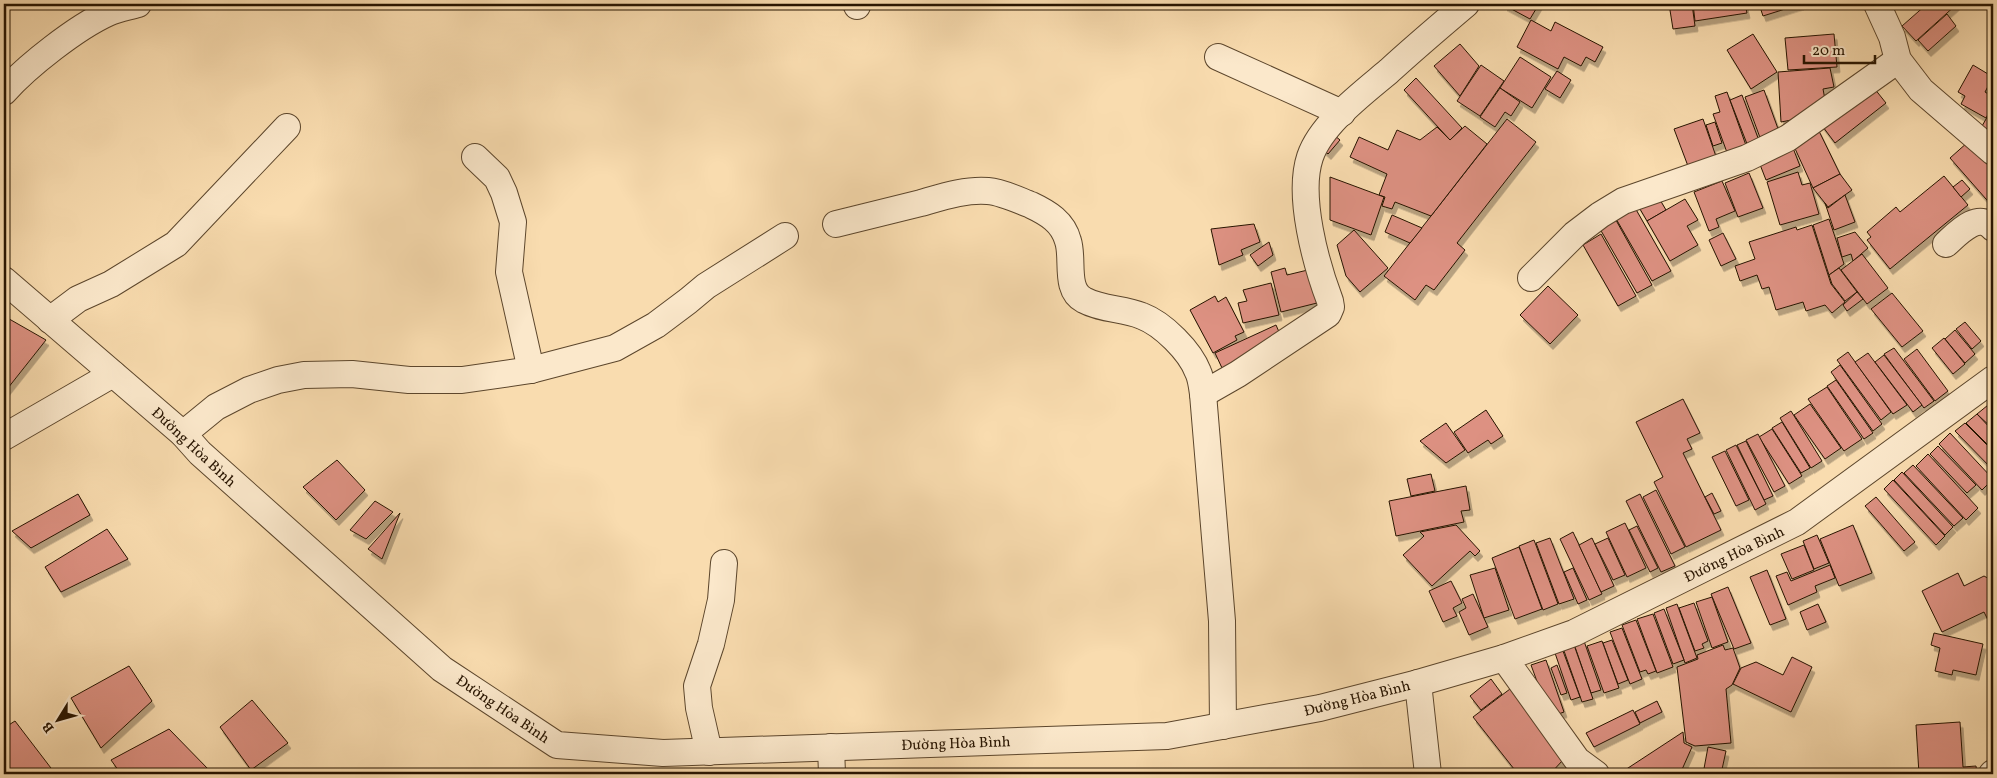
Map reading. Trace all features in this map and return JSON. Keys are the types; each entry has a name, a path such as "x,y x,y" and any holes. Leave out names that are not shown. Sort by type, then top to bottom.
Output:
{"street":[{"path":"4,92 42,57 77,32 108,13 138,4"},
{"path":"1203,394 1238,374 1328,314 1331,307 1330,301 1317,265 1307,212 1306,180 1310,157 1320,136 1342,113 1466,4"},
{"path":"1877,4 1892,37 1898,60 1921,90 1993,152"},
{"path":"1218,57 1342,113"},
{"path":"1531,278 1575,234 1623,201 1755,154 1788,138 1898,60"},
{"path":"50,320 78,299 110,284 176,244 287,127"},
{"path":"475,157 497,178 513,222 509,272 532,370"},
{"path":"836,224 937,198 975,191 990,191 1020,201 1045,211 1066,232 1070,248 1071,277 1074,290 1082,300 1143,316 1168,333 1188,354 1198,372 1203,394 1222,621 1223,726"},
{"path":"1946,244 1969,224 1980,221 1990,224 1993,228"},
{"path":"183,434 216,407 249,390 286,378 304,375 352,374 409,380 462,380 532,370 615,348 634,339 706,286 785,236"},
{"name":"Đường Hòa Bình","path":"4,280 183,434 200,453 442,669 557,745 718,759 831,747 1167,736 1320,708 1418,683 1504,658 1574,633 1797,522 1993,379"},
{"path":"4,437 113,374"},
{"path":"718,759 699,708 697,686 711,644 721,600 724,563"},
{"path":"1504,658 1577,760 1596,774"},
{"path":"1418,683 1428,774"},
{"path":"831,747 832,774"}],"building":[{"path":"1505,4 1539,4 1530,19"},
{"path":"1669,4 1692,4 1695,26 1673,29"},
{"path":"1693,4 1745,4 1747,13 1695,21"},
{"path":"1759,4 1801,4 1763,16"},
{"path":"1927,4 1957,4 1916,41 1902,26"},
{"path":"1947,14 1956,26 1928,51 1918,40"},
{"path":"1531,20 1551,31 1555,22 1603,47 1595,62 1586,57 1581,66 1564,57 1558,69 1517,47"},
{"path":"1753,34 1777,72 1751,89 1727,50"},
{"path":"1834,34 1837,67 1788,70 1785,38"},
{"path":"1460,44 1479,66 1460,96 1434,66"},
{"path":"1520,57 1551,77 1532,108 1500,88"},
{"path":"1481,65 1504,81 1480,116 1457,101"},
{"path":"1973,65 1993,77 1985,92 1993,97 1993,105 1986,118 1961,104 1965,96 1958,92"},
{"path":"1830,68 1834,87 1823,89 1826,105 1807,117 1781,122 1778,72"},
{"path":"1557,71 1571,80 1560,98 1545,89"},
{"path":"1416,78 1462,128 1450,140 1404,90"},
{"path":"1870,83 1886,103 1835,143 1820,123"},
{"path":"1500,88 1520,102 1511,116 1505,112 1495,127 1480,117"},
{"path":"1764,90 1781,137 1762,143 1745,97"},
{"path":"1727,92 1748,151 1729,158 1713,114 1720,112 1715,96"},
{"path":"1742,95 1761,146 1749,149 1730,100"},
{"path":"1993,107 1993,135 1982,126"},
{"path":"1507,119 1536,142 1457,243 1465,250 1434,290 1426,285 1415,300 1384,276"},
{"path":"1703,119 1719,165 1691,174 1674,129"},
{"path":"1715,122 1722,143 1713,146 1706,125"},
{"path":"1322,125 1340,140 1328,154 1310,138"},
{"path":"1465,126 1487,144 1431,216 1395,202 1392,209 1382,206 1385,197 1379,195 1387,174 1350,157 1359,137 1388,150 1397,130 1420,140 1437,127 1450,140"},
{"path":"1818,129 1840,174 1813,188 1792,142"},
{"path":"1968,142 1993,170 1993,207 1950,158"},
{"path":"1793,148 1800,166 1766,180 1759,162"},
{"path":"1798,172 1802,185 1810,183 1819,214 1780,225 1767,182"},
{"path":"1749,173 1763,208 1738,217 1725,183"},
{"path":"1840,174 1852,190 1828,207 1813,188"},
{"path":"1944,176 1968,205 1890,269 1867,240 1871,237 1867,232 1896,207 1900,212"},
{"path":"1330,177 1384,197 1371,235 1330,220"},
{"path":"1962,180 1970,189 1961,197 1953,187"},
{"path":"1722,181 1735,211 1716,219 1719,227 1709,231 1694,192"},
{"path":"1656,193 1666,210 1647,221 1637,204"},
{"path":"1845,195 1855,222 1834,230 1825,203 1828,208"},
{"path":"1685,199 1698,220 1687,226 1698,245 1670,261 1647,221"},
{"path":"1634,206 1671,271 1652,281 1615,217"},
{"path":"1612,213 1652,285 1637,293 1596,222"},
{"path":"1392,215 1422,228 1410,243 1385,232"},
{"path":"1829,219 1844,264 1829,275 1813,225"},
{"path":"1254,224 1260,242 1241,250 1243,255 1219,265 1211,229"},
{"path":"1812,225 1831,284 1845,302 1832,313 1825,305 1806,311 1803,302 1776,310 1769,287 1762,289 1757,275 1740,281 1735,266 1755,259 1749,242 1796,227 1797,230"},
{"path":"1354,230 1388,268 1360,292 1346,276 1337,245"},
{"path":"1855,232 1868,248 1853,261 1851,254 1842,257 1837,238"},
{"path":"1723,233 1736,259 1721,266 1709,240"},
{"path":"1601,234 1636,296 1618,306 1583,245"},
{"path":"1269,242 1273,255 1258,266 1250,255"},
{"path":"1862,254 1888,288 1867,304 1841,270"},
{"path":"1285,268 1287,275 1316,268 1325,301 1281,312 1271,272"},
{"path":"1839,268 1857,292 1845,301 1832,284 1829,275"},
{"path":"1271,283 1279,315 1243,323 1238,303 1247,301 1243,290"},
{"path":"1548,286 1578,315 1550,344 1520,315"},
{"path":"1857,292 1863,299 1847,311 1843,305"},
{"path":"1892,293 1923,331 1902,347 1871,309"},
{"path":"1215,296 1218,302 1226,297 1244,332 1235,336 1237,340 1213,353 1190,310"},
{"path":"4,316 46,340 4,393"},
{"path":"1965,322 1981,341 1972,349 1956,329"},
{"path":"1276,325 1283,341 1222,368 1215,353"},
{"path":"1955,330 1975,354 1965,363 1945,339"},
{"path":"1944,338 1965,364 1953,374 1932,348"},
{"path":"1894,348 1934,401 1924,408 1884,354"},
{"path":"1917,349 1948,391 1935,401 1904,359"},
{"path":"1848,352 1891,412 1881,420 1837,360"},
{"path":"1868,353 1907,405 1893,414 1855,362"},
{"path":"1884,355 1922,405 1913,412 1875,362"},
{"path":"1840,365 1882,424 1873,431 1831,372"},
{"path":"1836,380 1873,433 1864,439 1827,386"},
{"path":"1827,387 1862,439 1844,451 1808,399"},
{"path":"1683,399 1700,433 1687,439 1692,449 1683,453 1721,530 1686,547 1654,482 1663,477 1636,422"},
{"path":"1993,401 1993,429 1977,414"},
{"path":"1810,404 1841,448 1825,459 1794,415"},
{"path":"1486,410 1503,436 1491,444 1488,440 1468,453 1454,432"},
{"path":"1791,411 1822,461 1811,468 1780,418"},
{"path":"1977,414 1993,431 1993,450 1966,423"},
{"path":"1782,422 1810,468 1801,473 1772,428"},
{"path":"1446,423 1465,450 1446,463 1420,441"},
{"path":"1965,423 1993,451 1993,470 1955,431"},
{"path":"1772,429 1802,476 1789,484 1759,437"},
{"path":"1950,433 1993,479 1982,490 1939,444"},
{"path":"1758,434 1785,486 1774,492 1746,440"},
{"path":"1746,441 1773,496 1764,500 1737,445"},
{"path":"1736,445 1766,504 1755,510 1726,450"},
{"path":"1938,446 1976,485 1967,493 1930,454"},
{"path":"1725,451 1749,500 1736,506 1712,457"},
{"path":"1928,454 1978,508 1966,520 1916,466"},
{"path":"337,460 365,490 336,520 303,487"},
{"path":"1913,465 1963,518 1954,526 1904,473"},
{"path":"1902,472 1953,527 1945,535 1894,480"},
{"path":"1431,474 1435,491 1411,496 1407,479"},
{"path":"1893,480 1945,536 1936,545 1884,489"},
{"path":"1466,486 1470,510 1461,511 1464,522 1396,536 1389,501"},
{"path":"1656,490 1685,547 1671,554 1643,497"},
{"path":"1712,493 1721,511 1714,514 1705,497"},
{"path":"78,494 90,515 31,548 12,531"},
{"path":"1640,494 1675,566 1661,572 1626,501"},
{"path":"1876,497 1915,542 1904,551 1865,506"},
{"path":"375,501 393,512 366,539 350,530"},
{"path":"400,513 382,559 368,549"},
{"path":"1625,523 1646,568 1627,577 1606,532"},
{"path":"1456,525 1480,551 1475,556 1470,551 1432,586 1403,555 1424,536 1420,532"},
{"path":"1853,525 1872,573 1839,586 1820,539"},
{"path":"1637,526 1658,568 1650,572 1629,530"},
{"path":"107,529 128,559 61,592 45,567"},
{"path":"1573,532 1602,594 1589,600 1560,539"},
{"path":"1817,535 1829,563 1814,569 1803,541"},
{"path":"1550,538 1574,599 1559,604 1536,543"},
{"path":"1592,538 1614,586 1601,592 1579,545"},
{"path":"1608,538 1625,575 1613,580 1595,544"},
{"path":"1534,540 1558,604 1543,610 1519,546"},
{"path":"1804,545 1814,570 1792,579 1781,554"},
{"path":"1519,547 1542,609 1515,619 1492,558"},
{"path":"1830,565 1835,578 1815,586 1817,592 1788,605 1776,576 1787,572 1791,581"},
{"path":"1495,568 1509,610 1484,618 1470,575"},
{"path":"1573,568 1587,600 1578,604 1564,572"},
{"path":"1767,570 1786,619 1770,625 1750,577"},
{"path":"1958,573 1964,586 1984,576 1993,581 1993,630 1984,612 1942,632 1922,591"},
{"path":"1451,581 1462,603 1453,608 1457,616 1443,622 1429,591"},
{"path":"1728,587 1751,643 1734,649 1711,594"},
{"path":"1473,594 1488,627 1469,635 1459,612 1466,608 1462,599"},
{"path":"1712,597 1728,642 1712,648 1696,602"},
{"path":"1694,603 1708,641 1702,644 1704,648 1695,651 1679,608"},
{"path":"1677,604 1697,658 1685,663 1666,608"},
{"path":"1818,604 1826,622 1807,630 1800,612"},
{"path":"1664,609 1684,660 1673,664 1654,613"},
{"path":"1653,614 1673,667 1657,673 1637,619"},
{"path":"1636,620 1656,671 1648,674 1646,670 1640,672 1622,625"},
{"path":"1622,628 1642,679 1630,684 1610,632"},
{"path":"1934,633 1983,644 1976,675 1953,670 1952,675 1935,671 1940,648 1931,645"},
{"path":"1612,640 1628,680 1618,684 1603,643"},
{"path":"1584,641 1601,690 1591,693 1574,644"},
{"path":"1602,641 1619,688 1604,693 1587,646"},
{"path":"1574,645 1593,699 1582,702 1563,648"},
{"path":"1723,645 1725,650 1733,648 1740,668 1732,685 1726,689 1731,743 1695,746 1686,742 1677,667 1698,659 1697,655"},
{"path":"1563,651 1580,697 1571,700 1555,653"},
{"path":"1792,657 1812,667 1791,712 1733,684 1741,668 1756,662 1783,675"},
{"path":"1546,660 1564,712 1550,717 1531,665"},
{"path":"1557,665 1567,693 1561,695 1551,668"},
{"path":"129,666 152,701 101,748 71,698"},
{"path":"1491,679 1502,694 1481,710 1470,696"},
{"path":"1510,689 1563,760 1550,774 1518,774 1473,717"},
{"path":"252,700 288,743 251,770 220,727"},
{"path":"1657,701 1662,712 1640,723 1635,712"},
{"path":"1633,710 1640,724 1594,747 1586,733"},
{"path":"15,721 54,772 47,774 4,774 4,728"},
{"path":"1960,722 1963,767 1976,766 1977,774 1919,774 1916,725"},
{"path":"169,729 210,771 205,774 121,774 111,760"},
{"path":"1683,732 1684,743 1692,747 1680,774 1634,774 1625,770"},
{"path":"1708,747 1726,751 1721,774 1703,774"}]}
